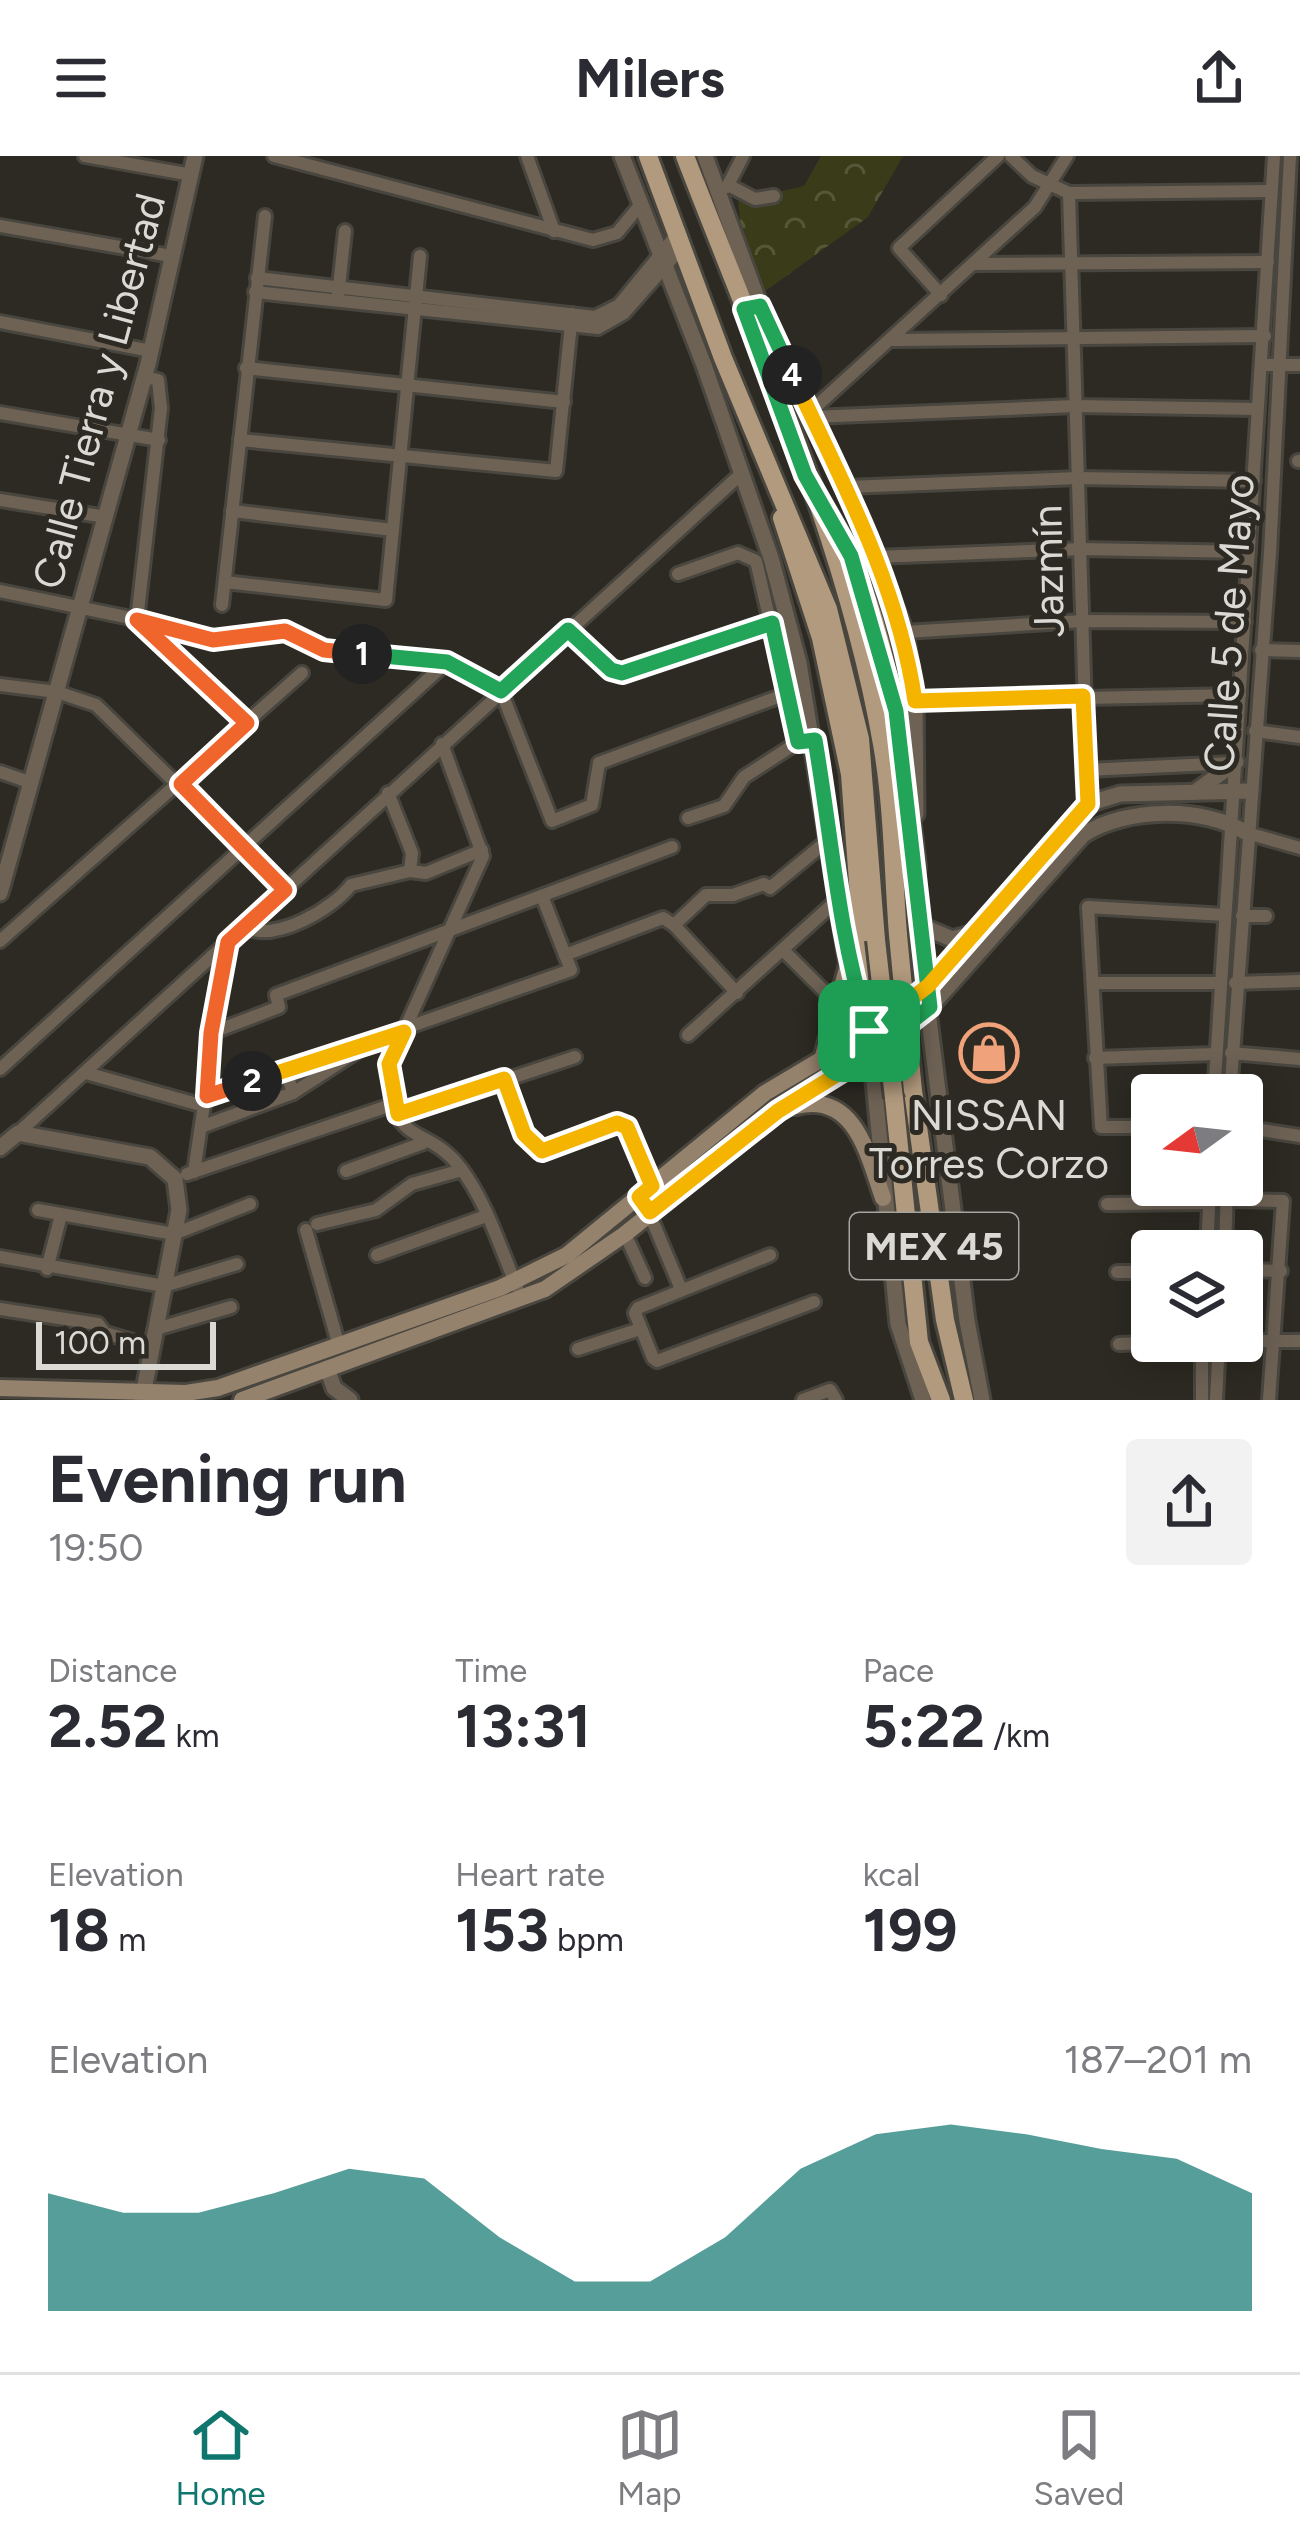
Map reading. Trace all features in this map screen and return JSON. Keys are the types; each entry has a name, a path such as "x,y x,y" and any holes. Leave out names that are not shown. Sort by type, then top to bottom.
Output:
{"main road":[{"name":"MEX 45","path":"648,156 762,450 806,548 846,671 867,783 876,940 945,1320 964,1400"},
{"name":"MEX 45","path":"685,156 752,308 828,540 882,742 898,935 919,1342 941,1400"},
{"path":"762,450 839,709 850,774 869,1031"},
{"path":"805,475 851,556 874,631 896,711 916,867"},
{"path":"823,1057 848,964"},
{"path":"0,1388 143,1396 218,1388 580,1269 626,1234 647,1198 765,1093 869,1031 928,986"},
{"path":"242,1400 278,1394 327,1368 519,1290 647,1198 872,1053 930,1007"},
{"path":"778,1111 812,1102 840,1109 862,1135 883,1198"}],"street":[{"path":"85,156 192,175"},
{"name":"Calle Tierra y Libertad","path":"0,893 151,351 195,156"},
{"path":"274,156 554,231 607,238 641,204"},
{"path":"527,156 554,231"},
{"path":"622,156 664,254 771,558 848,964 869,1031 898,1324 923,1400"},
{"path":"705,156 725,192 752,308 847,487 905,632 915,701 917,924 967,1322 982,1400"},
{"path":"725,192 743,156"},
{"path":"941,295 899,248 998,156"},
{"path":"1011,156 1048,185 1069,193 1271,191"},
{"path":"811,415 1035,207 1067,156"},
{"name":"Calle 5 de Mayo","path":"1215,1074 1242,916 1247,833 1240,695 1274,156"},
{"name":"Calle 5 de Mayo","path":"1244,762 1255,731 1262,650 1281,365 1293,269 1293,164"},
{"path":"725,192 754,199 775,196"},
{"name":"Jazmín","path":"1069,193 1088,804"},
{"path":"222,605 265,216"},
{"path":"0,226 171,256"},
{"path":"338,294 345,232"},
{"path":"256,285 572,321 609,319 680,239"},
{"path":"225,583 386,600 420,256"},
{"path":"974,264 1268,262"},
{"path":"240,440 556,471 572,321"},
{"path":"0,322 151,351"},
{"path":"893,340 1265,336"},
{"path":"1261,365 1300,365"},
{"path":"246,368 564,402"},
{"path":"137,620 159,440 158,380 144,377"},
{"path":"811,415 1075,406 1258,409"},
{"path":"0,413 159,440"},
{"path":"0,1148 741,474"},
{"path":"847,487 1078,478 1254,481"},
{"path":"0,500 106,517"},
{"path":"232,511 393,530"},
{"path":"875,557 1082,549 1249,552"},
{"path":"678,574 738,553 756,561 789,692 807,741"},
{"path":"0,591 81,605 213,640 285,631 324,650 447,662 501,691 552,821 592,805 599,764 789,692"},
{"path":"137,620 247,723"},
{"path":"905,632 1082,621 1245,622"},
{"path":"568,630 611,670 640,670 772,623"},
{"path":"1262,650 1300,651"},
{"path":"0,1069 447,662"},
{"path":"0,941 302,673"},
{"path":"0,685 57,692 96,705 285,890"},
{"path":"915,701 1240,695"},
{"path":"1255,731 1300,737"},
{"path":"688,818 724,806 744,777 807,741"},
{"path":"442,744 482,850 389,1064 396,1109 423,1143 462,1170 519,1290"},
{"path":"1086,770 1244,762"},
{"path":"1195,792 1244,762"},
{"path":"0,772 32,783"},
{"path":"928,986 1088,804 1120,794 1242,791"},
{"name":"Calle 5 de Mayo","path":"1231,1074 1225,915 1231,824 1242,791"},
{"path":"388,793 412,853 410,871"},
{"path":"930,1007 1083,835 1104,821 1127,814 1231,824 1300,848"},
{"path":"674,925 706,895 770,888 827,841"},
{"path":"211,1033 279,1007 276,995 672,847"},
{"path":"246,927 263,932 336,905 351,885 410,871 426,873 482,850"},
{"path":"86,1073 206,1101 571,970 542,896"},
{"path":"688,1035 836,901"},
{"path":"1131,1127 1101,1127 1088,908 1225,915"},
{"path":"1242,916 1266,916"},
{"path":"565,955 663,919 737,993"},
{"path":"917,924 952,939 973,934"},
{"path":"194,1172 228,942"},
{"path":"784,951 840,1007"},
{"path":"1093,983 1300,982"},
{"path":"201,1127 293,1093 364,1047"},
{"path":"1232,1053 1300,1059"},
{"path":"1095,1058 1216,1054"},
{"path":"175,1179 575,1057"},
{"path":"286,1070 293,1093"},
{"path":"504,1079 532,1145 549,1150 617,1123 630,1131 647,1198 681,1288"},
{"path":"1263,1129 1299,1132"},
{"path":"18,1133 150,1157 175,1179 179,1195 174,1234 143,1396"},
{"path":"346,1171 423,1143"},
{"path":"339,1346 311,1227 376,1210 412,1184 462,1170"},
{"path":"1263,1198 1283,1201 1269,1400"},
{"path":"38,1210 174,1234 250,1204"},
{"path":"1107,1204 1131,1204"},
{"path":"47,1269 61,1215"},
{"path":"376,1255 486,1216"},
{"path":"626,1234 645,1278"},
{"path":"770,1255 638,1308 640,1329 657,1361 814,1303"},
{"path":"0,1257 47,1269 164,1286 237,1264"},
{"path":"1263,1271 1281,1271"},
{"path":"1117,1272 1131,1272"},
{"path":"156,1329 231,1306"},
{"path":"0,1309 98,1324 105,1333 153,1347"},
{"path":"578,1349 640,1329"},
{"path":"1263,1340 1300,1341"},
{"path":"1119,1344 1131,1344"},
{"path":"1199,1362 1202,1400"},
{"path":"1216,1400 1219,1362"},
{"path":"327,1368 334,1388 350,1400"},
{"path":"803,1400 833,1395"}],"green space":[{"path":"821,156 903,156 868,217 764,292 742,237 738,201 804,186"}],"place":[{"name":"NISSAN Torres Corzo","path":"989,1053"}],"route":[{"path":"869,1031 848,964 830,872 815,740 798,742 772,623 622,673 611,670 568,630 501,691 447,662 324,650 285,631 213,640 184,628 137,620 247,723 181,784 285,890 228,942 211,1033 207,1096 404,1032 389,1064 398,1114 504,1079 524,1134 542,1151 617,1123 627,1127 652,1186 639,1197 650,1212 778,1111 872,1053 930,1007 928,986 917,924 916,867 896,711 851,556 805,475 744,309 760,306 847,487 905,632 915,701 1083,696 1088,804 928,986 869,1031"}]}
